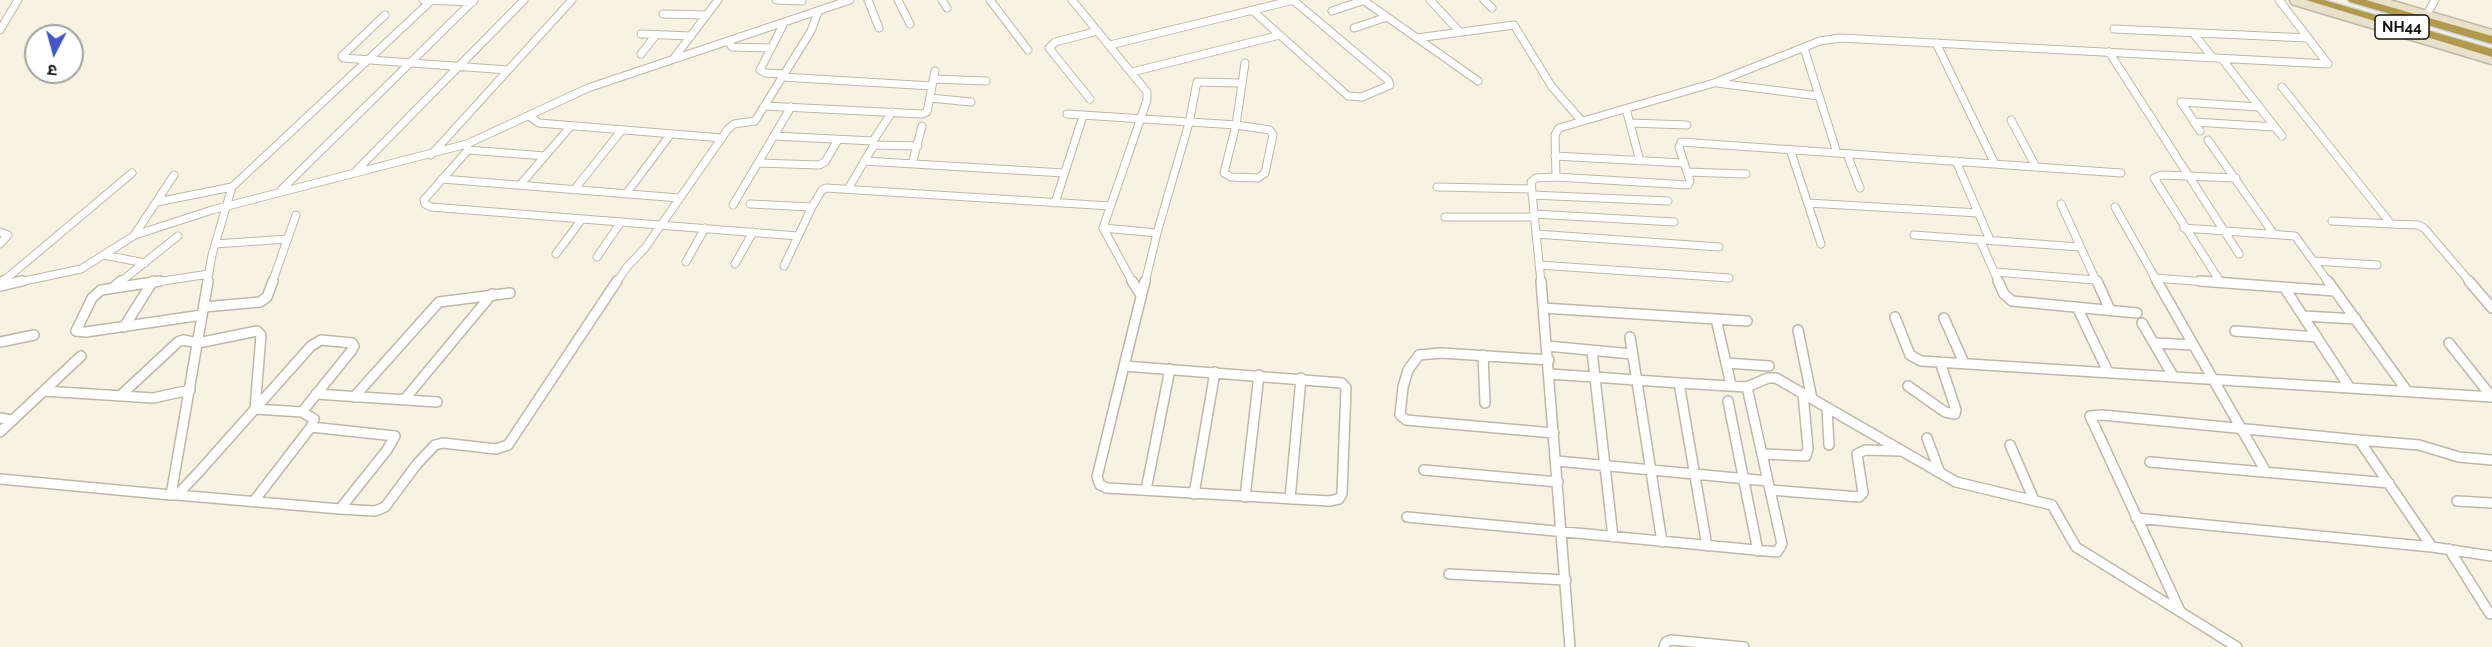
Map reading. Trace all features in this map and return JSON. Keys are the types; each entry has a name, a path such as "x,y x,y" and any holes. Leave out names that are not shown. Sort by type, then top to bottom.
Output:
{"highway":[{"name":"NH44","path":"2312,0 2492,49"},
{"path":"2326,0 2492,49"},
{"path":"2341,0 2492,49"},
{"name":"NH44","path":"2354,0 2492,49"}],"street":[{"path":"0,30 18,0"},
{"path":"423,0 474,1"},
{"path":"174,495 209,274 215,244 232,187 432,0"},
{"path":"357,171 524,0"},
{"path":"430,155 573,0"},
{"path":"674,59 718,0"},
{"path":"776,0 803,1"},
{"path":"0,285 72,272 89,265 135,235 280,190 468,147 588,88 850,0"},
{"path":"868,0 879,28"},
{"path":"898,0 910,24"},
{"path":"942,0 947,8"},
{"path":"990,0 1028,50"},
{"path":"1072,0 1147,92 1147,100 1138,119 1103,228 1141,295"},
{"path":"1110,45 1293,0 1388,80 1390,86 1362,97 1348,96 1253,11"},
{"path":"1332,10 1364,0 1478,81"},
{"path":"1430,0 1460,32"},
{"path":"1484,0 1492,8"},
{"path":"1556,177 1556,132 1564,126 1714,83 1820,41 1840,38 2328,64 2279,0"},
{"path":"2295,0 2492,49"},
{"path":"2372,0 2492,35"},
{"path":"2426,16 2435,0"},
{"path":"280,190 474,1"},
{"path":"803,1 771,48 760,71 783,76 933,83 986,81"},
{"path":"0,479 375,511 385,507 428,451 438,444 496,449 508,445 627,267 642,252 722,138 734,124 755,121 811,31 818,12"},
{"path":"663,14 707,15"},
{"path":"385,15 342,56 345,59 508,70"},
{"path":"1354,28 1387,17"},
{"path":"1417,38 1514,25 1552,87 1581,120"},
{"path":"2114,29 2307,38"},
{"path":"1090,99 1049,48 1055,42 1098,31"},
{"path":"2193,33 2213,58"},
{"path":"641,34 691,36"},
{"path":"641,54 656,34"},
{"path":"1132,72 1280,34"},
{"path":"728,41 734,47 771,48"},
{"path":"1936,43 1995,164"},
{"path":"1804,48 1837,153"},
{"path":"2109,52 2239,254"},
{"path":"2222,59 2282,136"},
{"path":"1067,114 1236,125 1267,129 1272,132 1262,176 1255,178 1225,175 1236,125 1245,63"},
{"path":"764,106 925,113 935,71"},
{"path":"1124,366 1338,381 1346,388 1342,494 1334,501 1245,497 1107,488 1101,487 1098,481 1124,366 1141,295 1190,123 1197,82 1205,80 1241,83"},
{"path":"1714,83 1819,96"},
{"path":"2282,87 2391,224"},
{"path":"930,99 972,102"},
{"path":"2200,131 2181,102 2259,107"},
{"path":"733,205 791,108"},
{"path":"1626,109 1640,160"},
{"path":"774,136 875,140 892,112"},
{"path":"529,116 539,123 570,127 722,138"},
{"path":"1055,203 1083,116"},
{"path":"2012,120 2036,167"},
{"path":"2193,122 2275,127"},
{"path":"1630,123 1687,125"},
{"path":"912,164 922,126"},
{"path":"520,185 570,127"},
{"path":"574,190 621,131"},
{"path":"626,194 670,135"},
{"path":"758,163 819,165 825,162 838,140"},
{"path":"2208,140 2273,233"},
{"path":"1570,647 1550,374 1532,192 1533,178 1556,177 1688,185 1690,181 1679,147 1681,142 2121,173"},
{"path":"848,189 875,144 918,146"},
{"path":"468,147 545,156"},
{"path":"468,147 424,200 428,206 798,236"},
{"path":"1790,149 1821,244"},
{"path":"1847,154 1860,188"},
{"path":"1555,156 1684,163"},
{"path":"864,161 1064,173"},
{"path":"1956,161 1990,240"},
{"path":"1687,172 1746,174"},
{"path":"0,285 132,173"},
{"path":"135,235 174,175"},
{"path":"2221,283 2154,178 2162,175 2236,178"},
{"path":"442,179 678,198"},
{"path":"157,202 232,187"},
{"path":"1437,187 1668,201"},
{"path":"784,266 812,207 824,189 1110,206"},
{"path":"1808,203 1979,213"},
{"path":"750,204 812,207"},
{"path":"2061,204 2110,310"},
{"path":"2115,207 2266,472"},
{"path":"209,274 114,287 95,294 76,331 124,327 264,300 270,291 296,215"},
{"path":"1445,217 1534,215 1674,222"},
{"path":"556,254 582,219"},
{"path":"2332,221 2418,225 2424,228 2492,308"},
{"path":"597,257 621,222"},
{"path":"686,262 705,228"},
{"path":"1103,228 1157,233"},
{"path":"2184,228 2295,236 2408,391"},
{"path":"0,232 8,235 0,244"},
{"path":"735,264 753,232"},
{"path":"1536,234 1719,247"},
{"path":"1914,235 2080,247"},
{"path":"114,287 178,236"},
{"path":"215,244 288,239"},
{"path":"1980,240 2004,294 2012,301 2137,313"},
{"path":"104,255 146,263"},
{"path":"2314,261 2377,265"},
{"path":"1539,265 1729,278"},
{"path":"1995,272 2095,280"},
{"path":"2154,278 2335,291"},
{"path":"124,327 153,282"},
{"path":"2284,287 2350,388"},
{"path":"354,397 439,302 510,293"},
{"path":"404,400 492,294"},
{"path":"1543,308 1747,321"},
{"path":"2077,308 2108,372"},
{"path":"2304,316 2356,319"},
{"path":"1895,318 1912,358 1940,362 2492,397"},
{"path":"1944,318 1964,363"},
{"path":"1716,319 1731,386"},
{"path":"2142,322 2173,376"},
{"path":"1764,454 1806,456 1808,447 1807,397 1798,330"},
{"path":"120,396 178,342 183,340 198,343 253,331 260,333 255,409"},
{"path":"2235,331 2317,337"},
{"path":"0,342 34,334"},
{"path":"1630,337 1662,542"},
{"path":"174,495 316,341 352,343 354,346 352,350 302,412"},
{"path":"2154,343 2193,345"},
{"path":"2449,343 2492,397"},
{"path":"1547,346 1632,354"},
{"path":"1592,351 1613,537"},
{"path":"1548,360 1432,353 1417,357 1410,365 1404,387 1401,417 1406,420 1554,432"},
{"path":"1483,355 1485,403"},
{"path":"0,432 81,356"},
{"path":"1908,386 1945,412 1955,414 1956,410 1940,362"},
{"path":"1726,363 1769,366"},
{"path":"1146,490 1170,369"},
{"path":"1194,494 1215,372"},
{"path":"1550,374 1747,387 1773,377 1965,486 2052,505 2076,546 2237,647"},
{"path":"1245,497 1259,375"},
{"path":"1290,499 1301,378"},
{"path":"1679,383 1707,546"},
{"path":"1407,518 1777,552 1782,547 1764,454 1747,387"},
{"path":"45,391 153,398 190,390"},
{"path":"316,394 437,402"},
{"path":"1728,401 1758,550"},
{"path":"1827,408 1829,445"},
{"path":"254,501 311,427 313,417 302,412 255,409"},
{"path":"2180,611 2090,416 2102,415 2419,445 2459,457 2492,460"},
{"path":"0,418 12,420"},
{"path":"311,427 395,436 387,450 340,508"},
{"path":"1927,438 1941,474"},
{"path":"2359,440 2432,547"},
{"path":"2010,446 2034,500"},
{"path":"1557,461 1742,479 1769,486 1859,497 1863,493 1857,454 1865,450 1901,451"},
{"path":"2150,462 2389,483"},
{"path":"1424,470 1558,482"},
{"path":"2457,501 2492,503"},
{"path":"2136,518 2432,547 2492,556"},
{"path":"2449,549 2490,614"},
{"path":"1449,573 1566,580"},
{"path":"1664,647 1666,642 1671,640 1744,647"}]}
